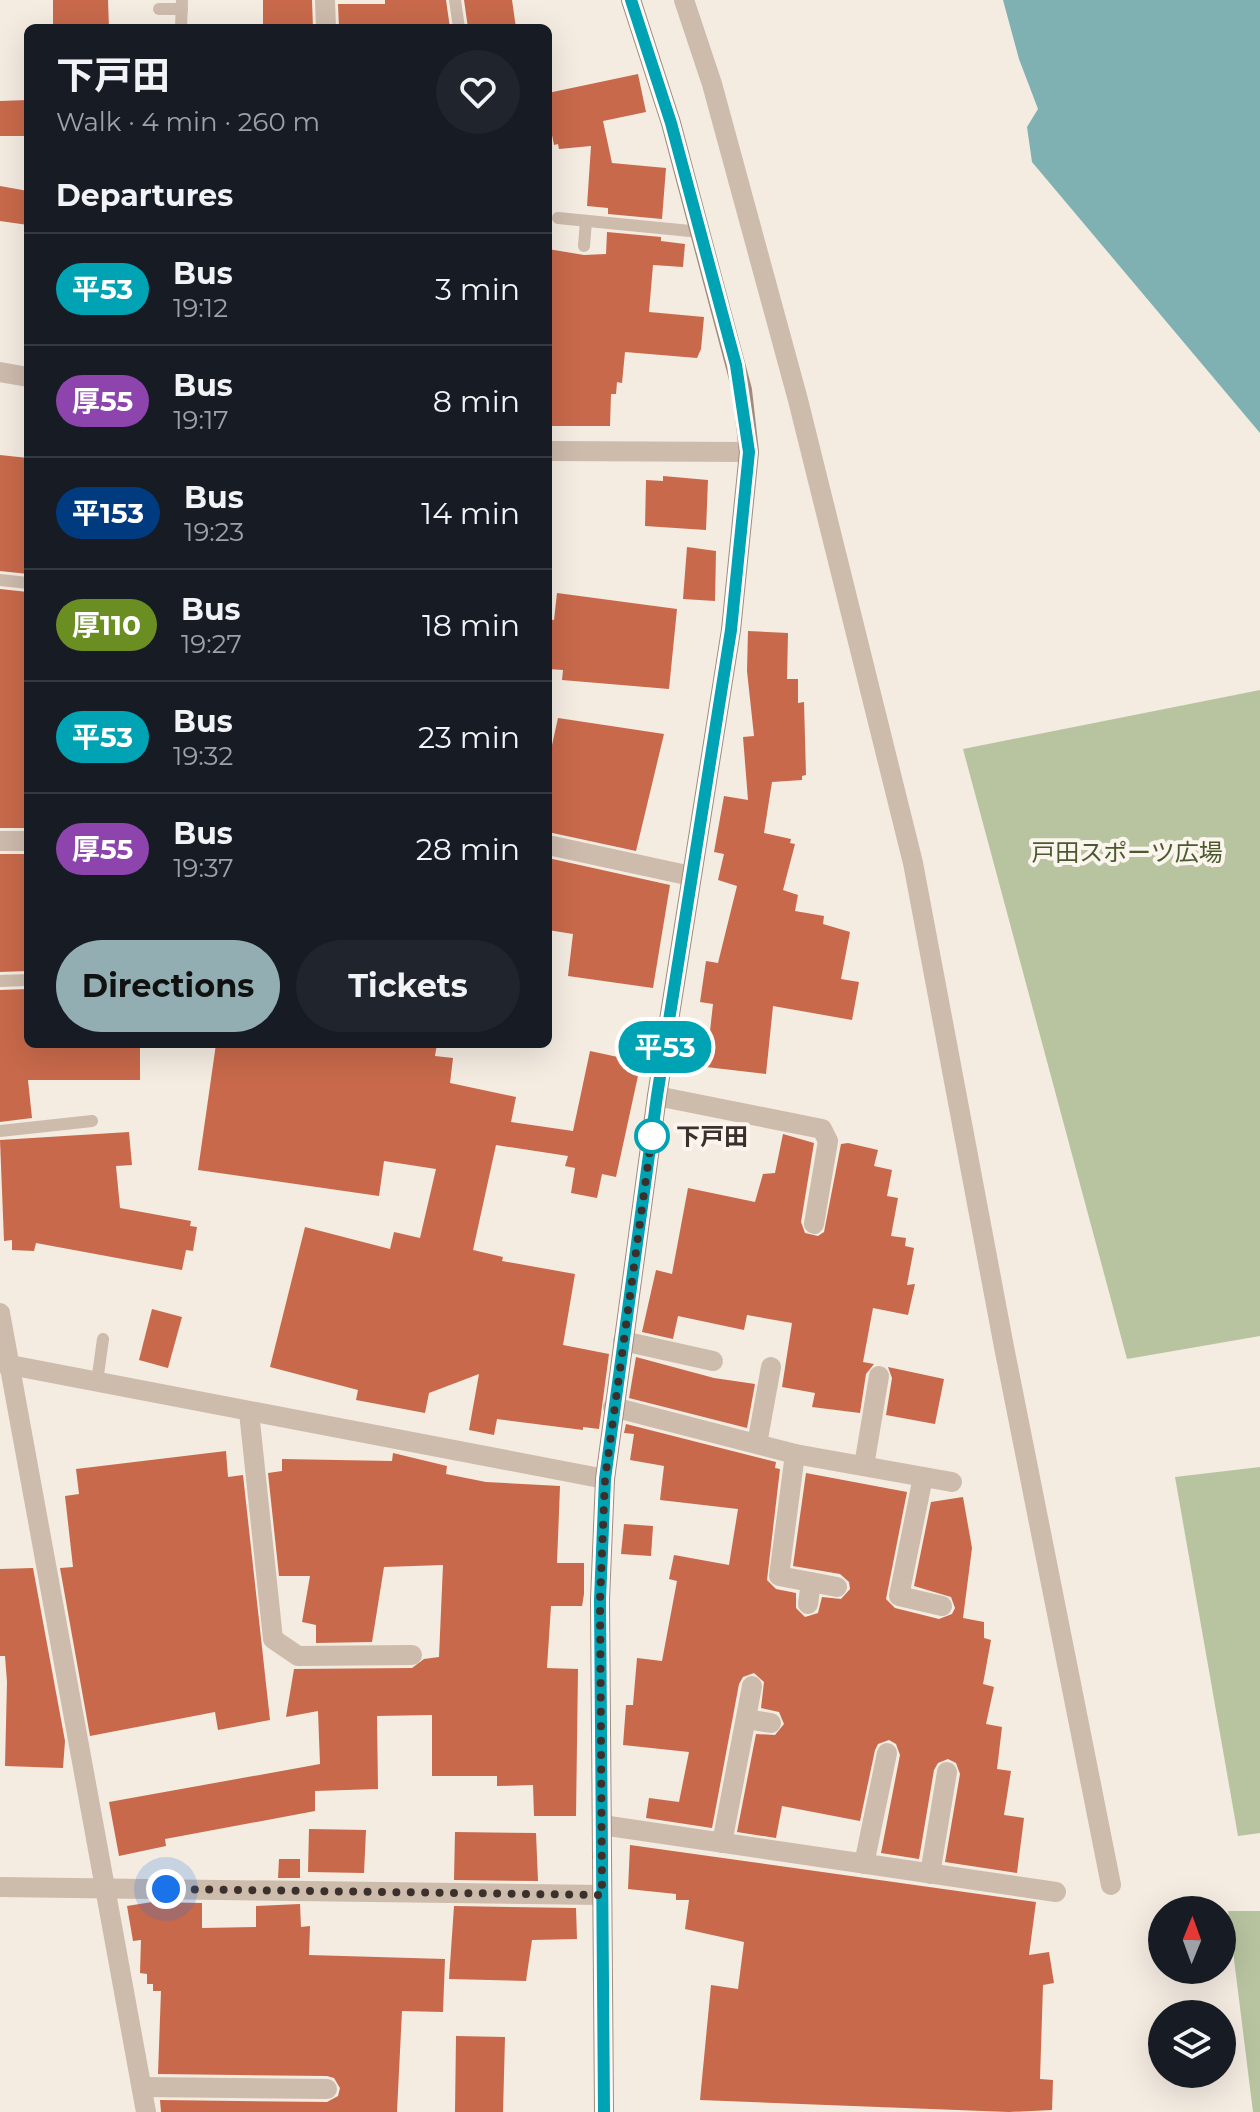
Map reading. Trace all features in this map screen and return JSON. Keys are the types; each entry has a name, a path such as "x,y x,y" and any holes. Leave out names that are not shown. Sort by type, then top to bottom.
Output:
{"street":[{"path":"325,0 326,24"},
{"path":"604,2112 600,1600 605,1479 657,1096 731,630 749,452 742,390 671,123 631,0"},
{"path":"684,0 712,84 798,400 910,848 1111,1885"},
{"path":"0,372 24,376"},
{"path":"552,451 749,452"},
{"path":"0,841 24,841"},
{"path":"552,846 691,876"},
{"path":"657,1096 822,1129 828,1141 814,1224"},
{"path":"0,1313 6,1390 146,2112"},
{"path":"623,1341 713,1361"},
{"path":"4,1364 605,1479"},
{"path":"757,1444 771,1367"},
{"path":"864,1466 879,1376"},
{"path":"613,1407 795,1454 952,1482"},
{"path":"249,1412 273,1639 298,1656 412,1655"},
{"path":"795,1454 779,1576 837,1587"},
{"path":"923,1477 899,1596 942,1606"},
{"path":"808,1604 811,1582"},
{"path":"722,1843 752,1686"},
{"path":"746,1719 771,1723"},
{"path":"864,1864 887,1753"},
{"path":"930,1874 947,1772"},
{"path":"602,1825 1056,1892"},
{"path":"0,1887 602,1895"},
{"path":"142,2087 327,2089"}],"lane":[{"path":"455,0 458,24"},
{"path":"159,9 182,4 181,24"},
{"path":"558,218 700,232"},
{"path":"584,246 586,221"},
{"path":"0,580 24,583"},
{"path":"0,981 24,980"},
{"path":"0,1131 92,1121"},
{"path":"97,1382 103,1339"}],"green space":[{"name":"戸田スポーツ広場","path":"1260,690 1260,1336 1127,1359 963,749"},
{"path":"1260,1467 1260,1833 1238,1836 1175,1477"},
{"path":"1236,1911 1260,1911 1260,2112 1253,2112 1236,1975"}],"water":[{"path":"1003,0 1260,0 1260,433 1032,162 1027,127 1038,109 1019,59"}],"building":[{"path":"53,0 108,0 109,24 53,24"},
{"path":"263,0 312,0 313,24 263,24"},
{"path":"385,0 446,0 449,24 339,24 338,4 385,4"},
{"path":"464,0 512,0 515,24 467,24"},
{"path":"638,74 646,112 603,121 612,163 666,168 662,219 608,214 608,208 587,206 591,146 559,149 558,144 554,145 552,92"},
{"path":"24,100 24,136 0,136 0,101"},
{"path":"0,186 24,190 24,224 0,221"},
{"path":"607,232 661,237 661,241 685,244 683,267 653,265 649,312 704,317 701,349 697,358 625,352 622,383 617,382 616,394 611,394 610,426 552,426 552,250 584,255 606,254"},
{"path":"0,455 24,458 24,574 0,571"},
{"path":"663,476 708,480 706,530 645,526 646,480 663,481"},
{"path":"687,547 716,551 715,601 683,599"},
{"path":"0,589 24,592 24,828 0,828"},
{"path":"557,593 677,609 669,689 562,680 563,670 552,669"},
{"path":"748,631 788,633 787,679 798,679 798,703 804,702 806,775 802,776 802,780 772,782 764,833 791,839 790,843 795,844 783,890 798,895 795,911 824,916 823,924 850,932 841,979 859,982 852,1020 773,1006 766,1074 706,1067 713,1004 700,1002 706,961 718,963 737,886 718,880 724,854 714,852 724,796 748,800 743,737 754,736 747,671"},
{"path":"558,718 664,734 636,851 552,833 552,745"},
{"path":"0,854 24,854 24,971 0,972"},
{"path":"552,859 670,885 653,988 568,976 573,934 552,931"},
{"path":"24,989 24,1048 140,1048 140,1080 28,1080 32,1118 0,1122 0,990"},
{"path":"215,1048 436,1048 435,1056 453,1058 450,1083 516,1097 511,1122 573,1131 590,1051 641,1062 616,1177 602,1174 597,1198 571,1193 575,1168 565,1166 568,1156 496,1145 473,1250 503,1257 502,1261 575,1274 563,1345 609,1354 599,1429 583,1427 583,1430 497,1419 494,1435 469,1430 479,1374 429,1393 425,1413 356,1400 358,1390 270,1367 305,1227 390,1249 394,1232 420,1238 436,1169 384,1161 379,1196 198,1170"},
{"path":"129,1132 132,1165 116,1166 120,1208 191,1221 190,1226 197,1227 193,1251 186,1250 182,1270 36,1243 34,1251 12,1250 12,1240 4,1241 0,1140"},
{"path":"783,1134 814,1143 801,1222 805,1233 818,1236 824,1232 841,1144 848,1143 878,1150 874,1166 892,1170 887,1196 898,1198 891,1236 906,1238 905,1246 914,1248 907,1285 915,1284 908,1315 873,1308 863,1362 874,1364 866,1374 860,1413 812,1407 815,1393 782,1387 792,1323 747,1315 744,1330 678,1316 673,1339 642,1332 656,1270 672,1274 688,1188 755,1202 763,1174 775,1173"},
{"path":"152,1309 182,1317 168,1368 139,1360"},
{"path":"636,1357 714,1378 755,1384 747,1428 629,1398"},
{"path":"888,1367 944,1379 935,1424 886,1415 892,1378"},
{"path":"626,1424 776,1462 775,1468 780,1469 767,1580 776,1589 796,1593 796,1608 805,1617 818,1613 822,1597 841,1599 850,1589 849,1582 840,1574 793,1566 806,1473 907,1492 886,1599 895,1608 939,1619 952,1614 955,1608 951,1597 914,1586 931,1502 963,1497 972,1548 963,1618 984,1622 984,1638 991,1640 983,1684 994,1687 986,1724 1002,1727 997,1769 1011,1771 1004,1815 1024,1818 1017,1873 945,1862 960,1774 956,1763 948,1759 938,1763 934,1770 919,1859 881,1853 900,1755 896,1744 889,1740 878,1744 875,1750 860,1821 782,1806 776,1838 737,1832 756,1734 775,1735 784,1724 779,1712 761,1708 764,1682 754,1673 743,1677 739,1684 712,1828 646,1818 649,1798 679,1802 689,1752 623,1745 626,1705 633,1705 637,1658 662,1661 677,1581 669,1579 674,1555 729,1565 738,1509 660,1500 664,1466 630,1460 634,1434 624,1433"},
{"path":"226,1451 228,1477 243,1475 270,1720 218,1730 215,1712 90,1736 60,1568 73,1567 65,1496 79,1494 76,1469"},
{"path":"393,1453 447,1466 446,1474 486,1482 560,1486 557,1563 584,1563 584,1594 582,1606 551,1606 547,1668 578,1669 576,1816 534,1816 533,1785 497,1786 497,1776 432,1776 432,1715 377,1716 378,1789 315,1791 315,1811 165,1839 166,1846 119,1856 109,1802 320,1764 318,1711 286,1717 294,1669 412,1668 424,1659 439,1657 443,1565 384,1567 372,1642 316,1643 316,1625 302,1622 310,1576 279,1576 268,1473 282,1471 282,1459 392,1461"},
{"path":"624,1524 653,1526 651,1556 621,1554"},
{"path":"33,1568 65,1741 63,1768 5,1766 7,1682 5,1656 0,1656 0,1569"},
{"path":"309,1829 366,1830 364,1873 308,1872"},
{"path":"455,1832 536,1833 538,1881 454,1880"},
{"path":"630,1845 1036,1902 1029,1955 1049,1952 1054,1983 1043,1985 1040,2079 1053,2080 1052,2110 1009,2112 700,2100 711,1985 738,1989 744,1942 685,1929 689,1900 676,1900 676,1894 628,1889"},
{"path":"279,1859 300,1859 300,1878 278,1878"},
{"path":"152,1902 202,1903 202,1928 256,1927 256,1906 300,1904 301,1927 310,1926 309,1955 445,1959 443,2012 402,2011 397,2112 161,2112 160,2100 327,2102 338,2096 340,2088 334,2078 327,2076 158,2074 161,1991 153,1991 153,1984 147,1984 147,1974 140,1973 141,1940 133,1941 127,1906"},
{"path":"454,1906 576,1908 577,1939 532,1940 526,1981 449,1979"},
{"path":"456,2036 505,2037 503,2112 455,2112"}],"bus line":[{"name":"平53","path":"604,2112 600,1600 605,1479 657,1096 731,630 749,452 736,365 671,123 631,0"}],"place":[{"name":"下戸田","path":"652,1136"}],"route":[{"path":"166,1889 602,1895 600,1600 605,1479 653,1127 652,1136"}]}
